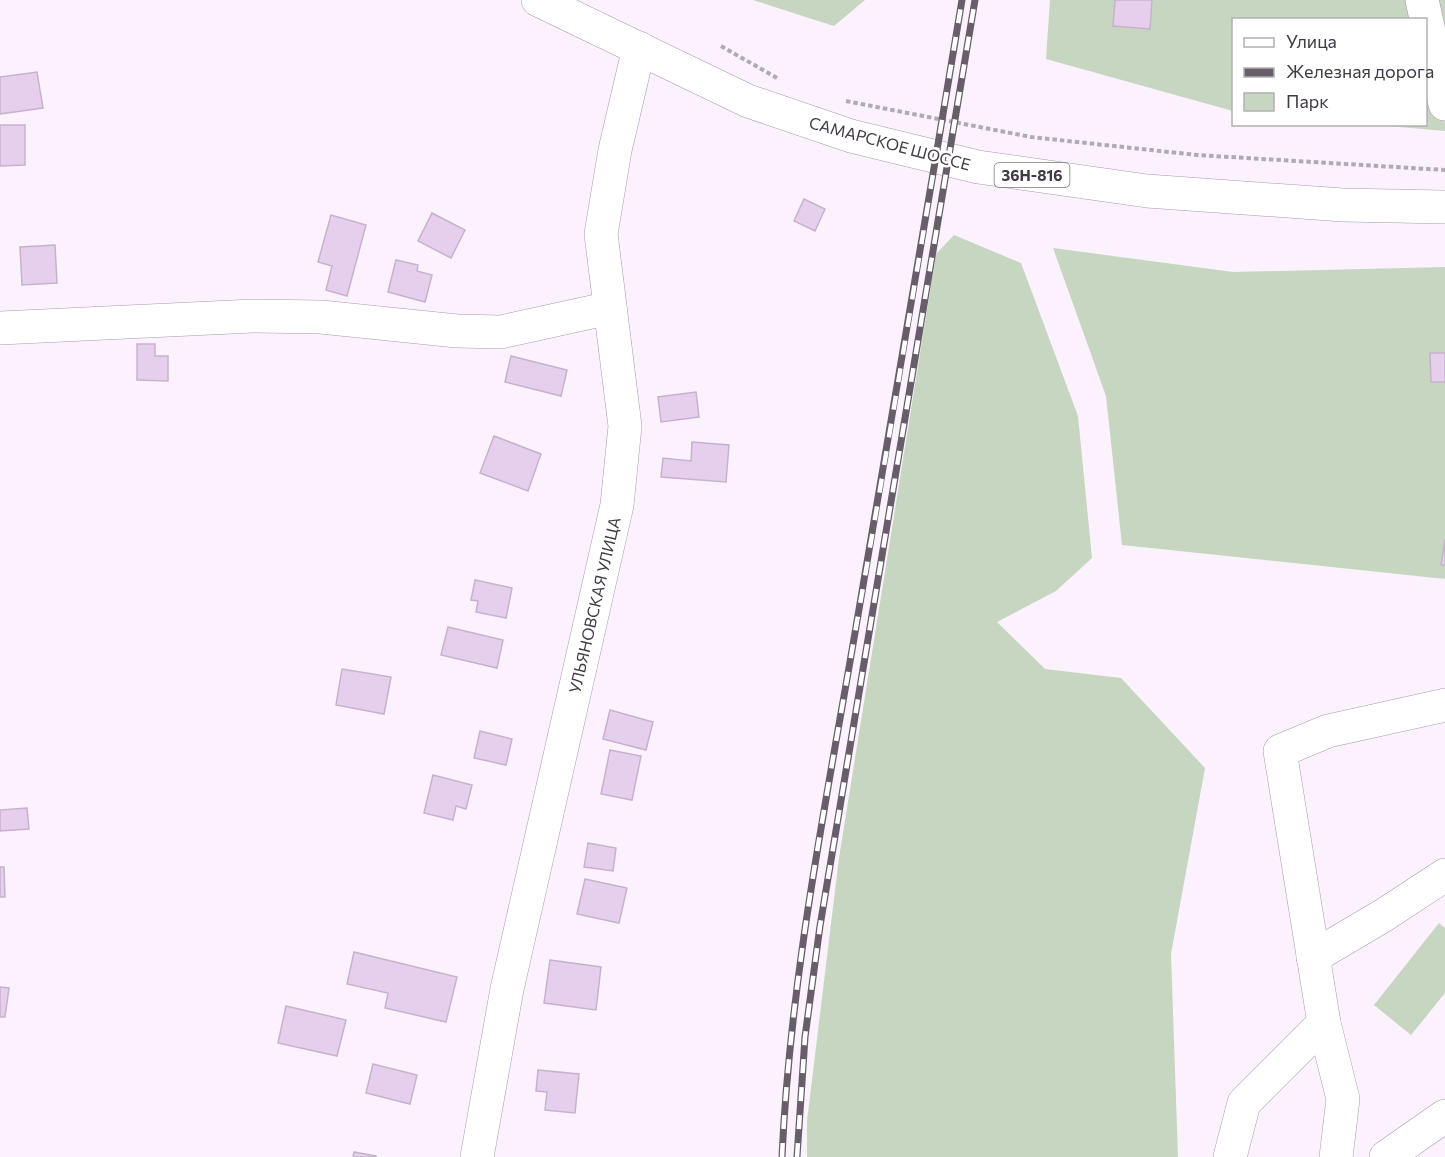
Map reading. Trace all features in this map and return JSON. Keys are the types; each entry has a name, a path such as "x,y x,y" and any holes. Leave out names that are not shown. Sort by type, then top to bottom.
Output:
{"street":[{"name":"САМАРСКОЕ ШОССЕ","path":"538,0 748,101 851,136 978,167 1147,191 1343,205 1445,207"},
{"path":"1422,0 1426,18"},
{"path":"1427,23 1445,104"},
{"name":"УЛЬЯНОВСКАЯ УЛИЦА","path":"477,1157 507,989 616,505 625,426 601,234 615,150 639,48"},
{"path":"0,328 253,316 321,317 457,332 501,333 610,308"},
{"path":"1336,1157 1343,1099 1324,1023 1280,751 1328,731 1445,705"},
{"path":"1313,957 1445,876"},
{"path":"1230,1157 1244,1103 1324,1023"},
{"path":"1386,1157 1445,1116"}],"path":[{"path":"721,46 781,80"},
{"path":"835,99 1031,136 1197,155 1445,170"}],"green space":[{"path":"753,0 865,0 834,26"},
{"path":"1050,0 1445,0 1445,131 1388,126 1427,126 1427,18 1232,18 1232,111 1046,59"},
{"path":"954,235 1021,263 1078,416 1092,558 1056,591 997,622 1045,669 1121,678 1205,768 1171,954 1178,1157 807,1157 807,1121 839,858 936,254"},
{"path":"1053,248 1233,272 1445,267 1445,579 1122,545 1106,396"},
{"path":"1439,923 1445,928 1445,993 1411,1035 1374,1005"}],"building":[{"path":"1115,0 1152,0 1150,29 1113,26"},
{"path":"37,72 43,108 0,114 0,77"},
{"path":"0,125 25,125 25,165 0,166"},
{"path":"804,199 825,209 815,231 794,221"},
{"path":"432,213 465,230 451,258 418,241"},
{"path":"331,215 366,225 347,296 326,290 332,266 318,262"},
{"path":"55,245 57,283 22,285 20,247"},
{"path":"396,260 418,265 417,271 432,275 425,302 388,292"},
{"path":"137,344 155,344 155,356 168,356 168,381 137,380"},
{"path":"1430,353 1445,353 1445,382 1431,382"},
{"path":"511,356 567,370 561,396 505,382"},
{"path":"696,392 699,417 661,422 658,397"},
{"path":"494,436 541,454 528,491 480,473"},
{"path":"692,442 729,445 726,482 661,477 663,458 691,461"},
{"path":"1445,539 1445,565 1441,565"},
{"path":"475,580 512,588 506,618 476,612 478,601 471,600"},
{"path":"448,627 503,640 497,668 441,655"},
{"path":"342,669 391,677 384,714 336,705"},
{"path":"610,710 653,722 646,750 603,739"},
{"path":"480,731 512,739 506,765 474,758"},
{"path":"610,750 641,756 632,800 601,794"},
{"path":"433,775 472,785 466,809 456,806 453,820 424,813"},
{"path":"27,808 29,829 0,831 0,810"},
{"path":"588,843 616,848 613,871 584,867"},
{"path":"0,867 4,867 5,897 0,897"},
{"path":"585,879 627,888 619,923 577,914"},
{"path":"354,952 457,977 446,1022 385,1008 388,993 347,984"},
{"path":"550,960 601,967 596,1010 544,1003"},
{"path":"0,987 9,988 5,1017 0,1017"},
{"path":"286,1006 346,1020 337,1056 278,1043"},
{"path":"373,1064 417,1075 410,1104 366,1093"},
{"path":"538,1070 579,1074 575,1113 545,1110 547,1092 536,1091"},
{"path":"354,1152 376,1156 376,1157 353,1157"}],"railway":[{"path":"782,1157 793,1023 811,891 962,0"},
{"path":"797,1157 805,1037 820,926 975,0"}]}
